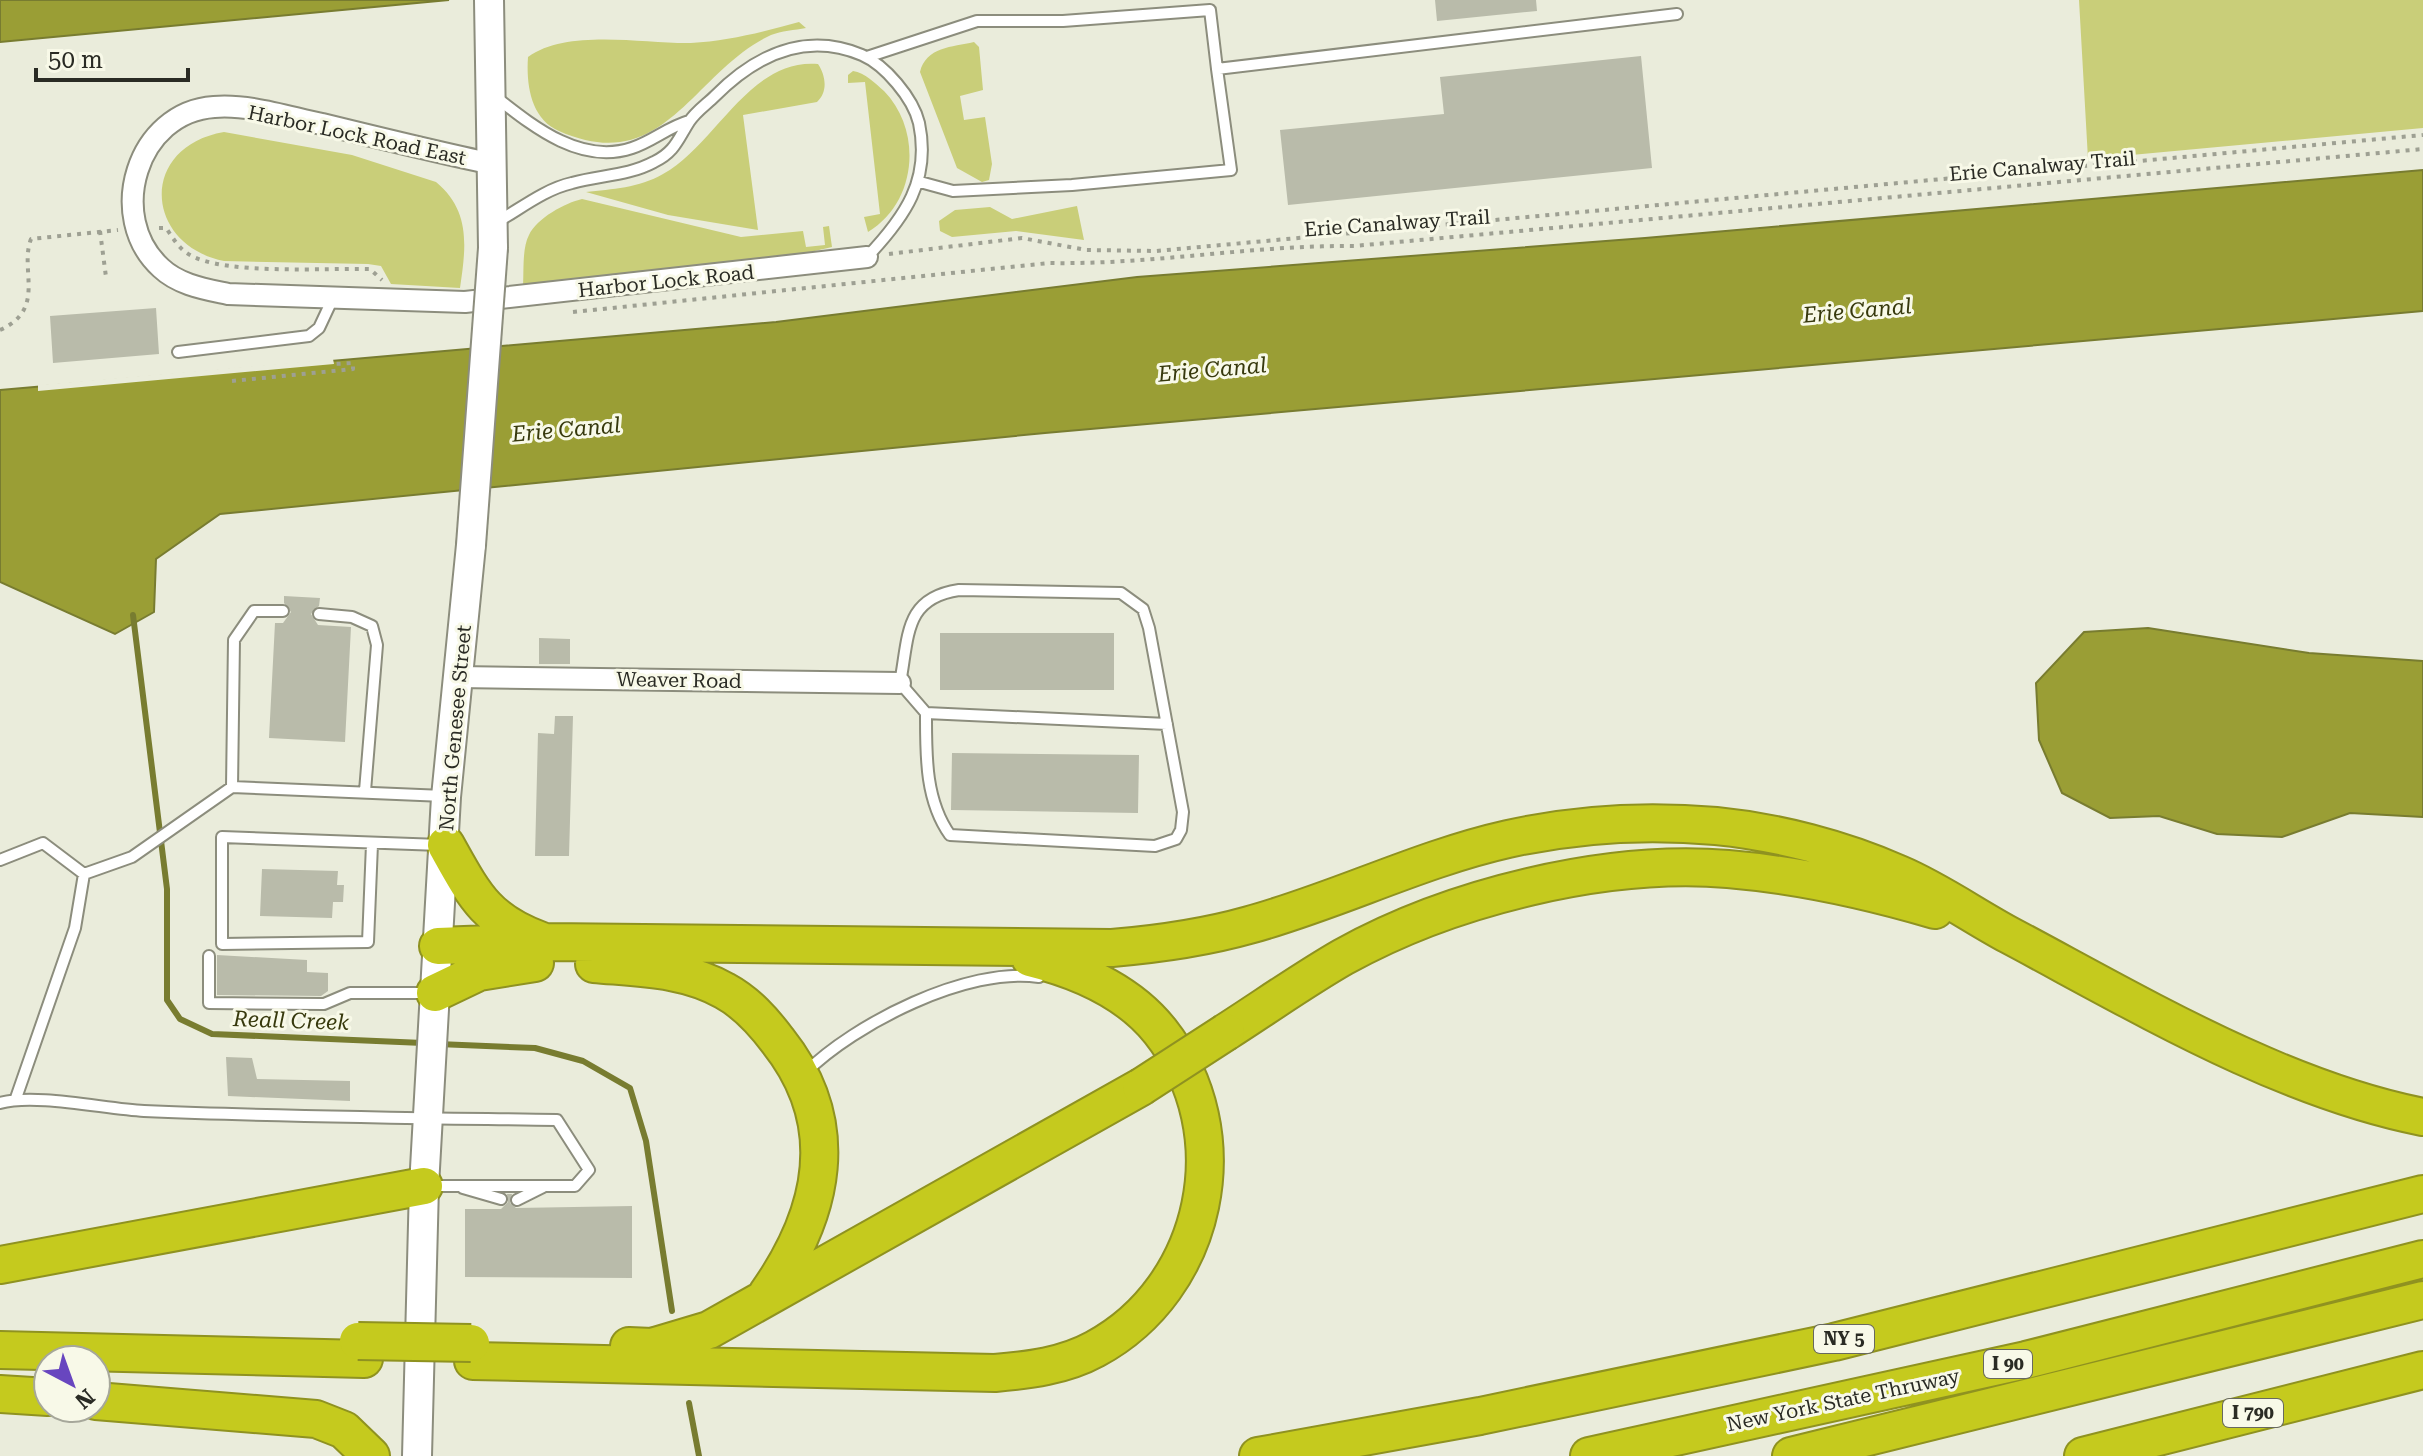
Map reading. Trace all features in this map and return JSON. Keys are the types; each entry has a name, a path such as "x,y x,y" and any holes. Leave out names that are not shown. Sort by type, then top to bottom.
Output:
{"highway":[{"path":"438,946 547,942 1112,948 1182,942 1252,924 1431,861 1506,839 1574,828 1640,824 1718,826 1823,847 1900,874 2002,931 2280,1073 2323,1091 2423,1117"},
{"path":"446,845 487,909 509,929 547,942"},
{"path":"472,1352 652,1347 709,1330 1141,1087 1345,957 1419,922 1498,895 1594,875 1726,869 1838,883 2002,931"},
{"path":"0,1350 472,1352 995,1373 1042,1369 1092,1351 1123,1332 1161,1295 1183,1262 1200,1214 1206,1157 1192,1086 1160,1031 1136,1007 1083,975 982,946"},
{"path":"434,1007 479,972 518,963 574,962 677,971 724,990 759,1016 803,1076 816,1110 819,1144 817,1186 807,1227 786,1267 765,1297"},
{"path":"0,1265 440,1186"},
{"name":"NY 5","path":"1258,1456 1480,1416 1834,1342 2423,1194"},
{"name":"New York State Thruway","path":"1589,1456 2026,1360 2423,1259"},
{"name":"New York State Thruway","path":"1791,1456 2423,1300"},
{"path":"0,1333 361,1350"},
{"name":"I 790","path":"2083,1456 2423,1370"},
{"path":"0,1394 32,1396"},
{"path":"112,1402 316,1419 344,1430 371,1456"}],"main road":[{"name":"North Genesee Street","path":"417,1456 440,1186 427,1118 446,845 446,797 471,545 492,237 493,83 489,0"}],"street":[{"name":"Harbor Lock Road East","path":"465,302 228,294 192,286 162,269 144,247 132,213 138,163 154,139 173,120 216,106 274,113 493,164"},
{"name":"Harbor Lock Road","path":"465,302 867,257"},
{"name":"Weaver Road","path":"458,677 900,683"}],"lane":[{"path":"867,57 977,21 1063,21 1210,10 1231,170 1072,185 953,191 920,182"},
{"path":"1217,69 1677,14"},
{"path":"492,237 570,183 622,175 656,162 682,140 689,121 737,74 764,56 796,46 841,46 867,57 893,79 917,115 923,144 920,182 893,230 867,257"},
{"path":"493,83 532,125 583,150 602,152 632,148 672,126 689,121"},
{"path":"178,352 309,336 319,328 333,298"},
{"path":"959,590 1121,593 1143,609 1146,618 1183,812 1181,830 1176,839 1155,846 950,835 938,818 926,752 926,713 900,683 917,611 926,599 938,593 959,590"},
{"path":"232,787 234,640 254,611 283,611"},
{"path":"319,614 352,617 372,626 377,645 365,791"},
{"path":"926,713 1167,724"},
{"path":"84,874 132,857 232,787 446,797"},
{"path":"372,844 368,942 222,944 222,837 446,845"},
{"path":"0,860 43,843 84,874"},
{"path":"16,1098 75,928 84,874"},
{"path":"209,956 209,1003 324,1004 350,993 434,1007"},
{"path":"803,1076 843,1041 940,991 987,976 1048,979"},
{"path":"1062,982 1090,988 1136,1007"},
{"path":"0,1103 16,1098 120,1110 274,1117 557,1120 589,1170 575,1186 440,1186"},
{"path":"440,1186 501,1199"},
{"path":"517,1200 545,1186"}],"path":[{"path":"867,257 1022,238 1086,250 1156,251 2423,135"},
{"name":"Erie Canalway Trail","path":"559,313 1049,263 1096,263 1299,245 1354,246 2423,149"},
{"path":"158,228 166,228 177,245 191,256 216,265 370,269 379,274 383,282"},
{"path":"0,330 13,324 26,304 31,280 31,239 123,229"},
{"path":"100,231 106,277"},
{"path":"232,381 353,369 353,363 334,364"}],"green space":[{"path":"2079,0 2423,0 2423,128 2088,159"},
{"path":"799,22 806,28 771,35 719,72 675,114 652,131 626,141 595,142 559,131 542,118 532,100 528,57 545,48 585,40 705,42 745,36"},
{"path":"974,42 979,47 983,90 960,96 964,120 985,117 992,164 989,180 982,182 957,168 920,72 928,57 934,53"},
{"path":"818,64 825,84 817,102 743,115 758,230 668,215 586,192 615,189 654,179 682,161 734,106 772,75 794,66"},
{"path":"853,71 884,91 897,107 909,146 905,185 897,203 868,232 864,217 880,214 865,82 848,83 848,75"},
{"path":"224,132 352,155 436,182 447,193 461,217 464,258 460,288 391,284 381,266 368,264 224,261 198,251 178,236 166,217 162,196 165,175 176,156 196,141"},
{"path":"582,199 741,237 803,231 806,247 825,245 823,227 829,226 832,247 793,256 523,286 525,246 533,229 552,212"},
{"path":"1077,206 1084,240 1016,231 952,237 940,231 939,221 955,210 990,207 1012,219"}],"water":[{"path":"0,0 449,0 0,42"},
{"name":"Erie Canal","path":"2423,170 2423,311 1045,433 220,514 156,559 154,612 115,634 0,582 0,390 776,322 1137,277 1645,238"},
{"path":"2148,628 2309,653 2423,661 2423,817 2350,813 2282,837 2217,834 2159,816 2110,818 2062,793 2039,740 2036,683 2084,632"}],"pier":[{"path":"333,359 334,364 38,391 38,385"}],"building":[{"path":"1435,0 1536,0 1537,11 1437,21"},
{"path":"1641,56 1652,168 1288,205 1280,130 1444,114 1440,77"},
{"path":"156,308 159,354 53,363 50,316"},
{"path":"284,596 320,598 319,606 311,614 318,625 351,627 345,742 269,738 275,623 283,623 291,612 284,603"},
{"path":"940,633 1114,633 1114,690 940,690"},
{"path":"539,638 570,639 570,664 539,664"},
{"path":"555,716 573,716 569,856 535,856 538,733 554,734"},
{"path":"952,753 1139,755 1138,813 951,810"},
{"path":"262,869 338,871 337,885 344,885 343,902 333,902 332,918 260,916"},
{"path":"217,955 307,960 307,972 328,973 328,991 321,996 217,995"},
{"path":"226,1057 252,1058 257,1079 350,1081 350,1101 228,1096"},
{"path":"507,1194 512,1194 510,1203 516,1208 632,1206 632,1278 465,1277 465,1209 501,1209 508,1202"}],"waterway":[{"name":"Reall Creek","path":"133,615 167,889 167,1000 180,1019 212,1034 423,1043"},
{"name":"Reall Creek","path":"438,1044 535,1048 583,1061 630,1088 646,1141 672,1311"},
{"name":"Reall Creek","path":"689,1403 699,1456"}]}
